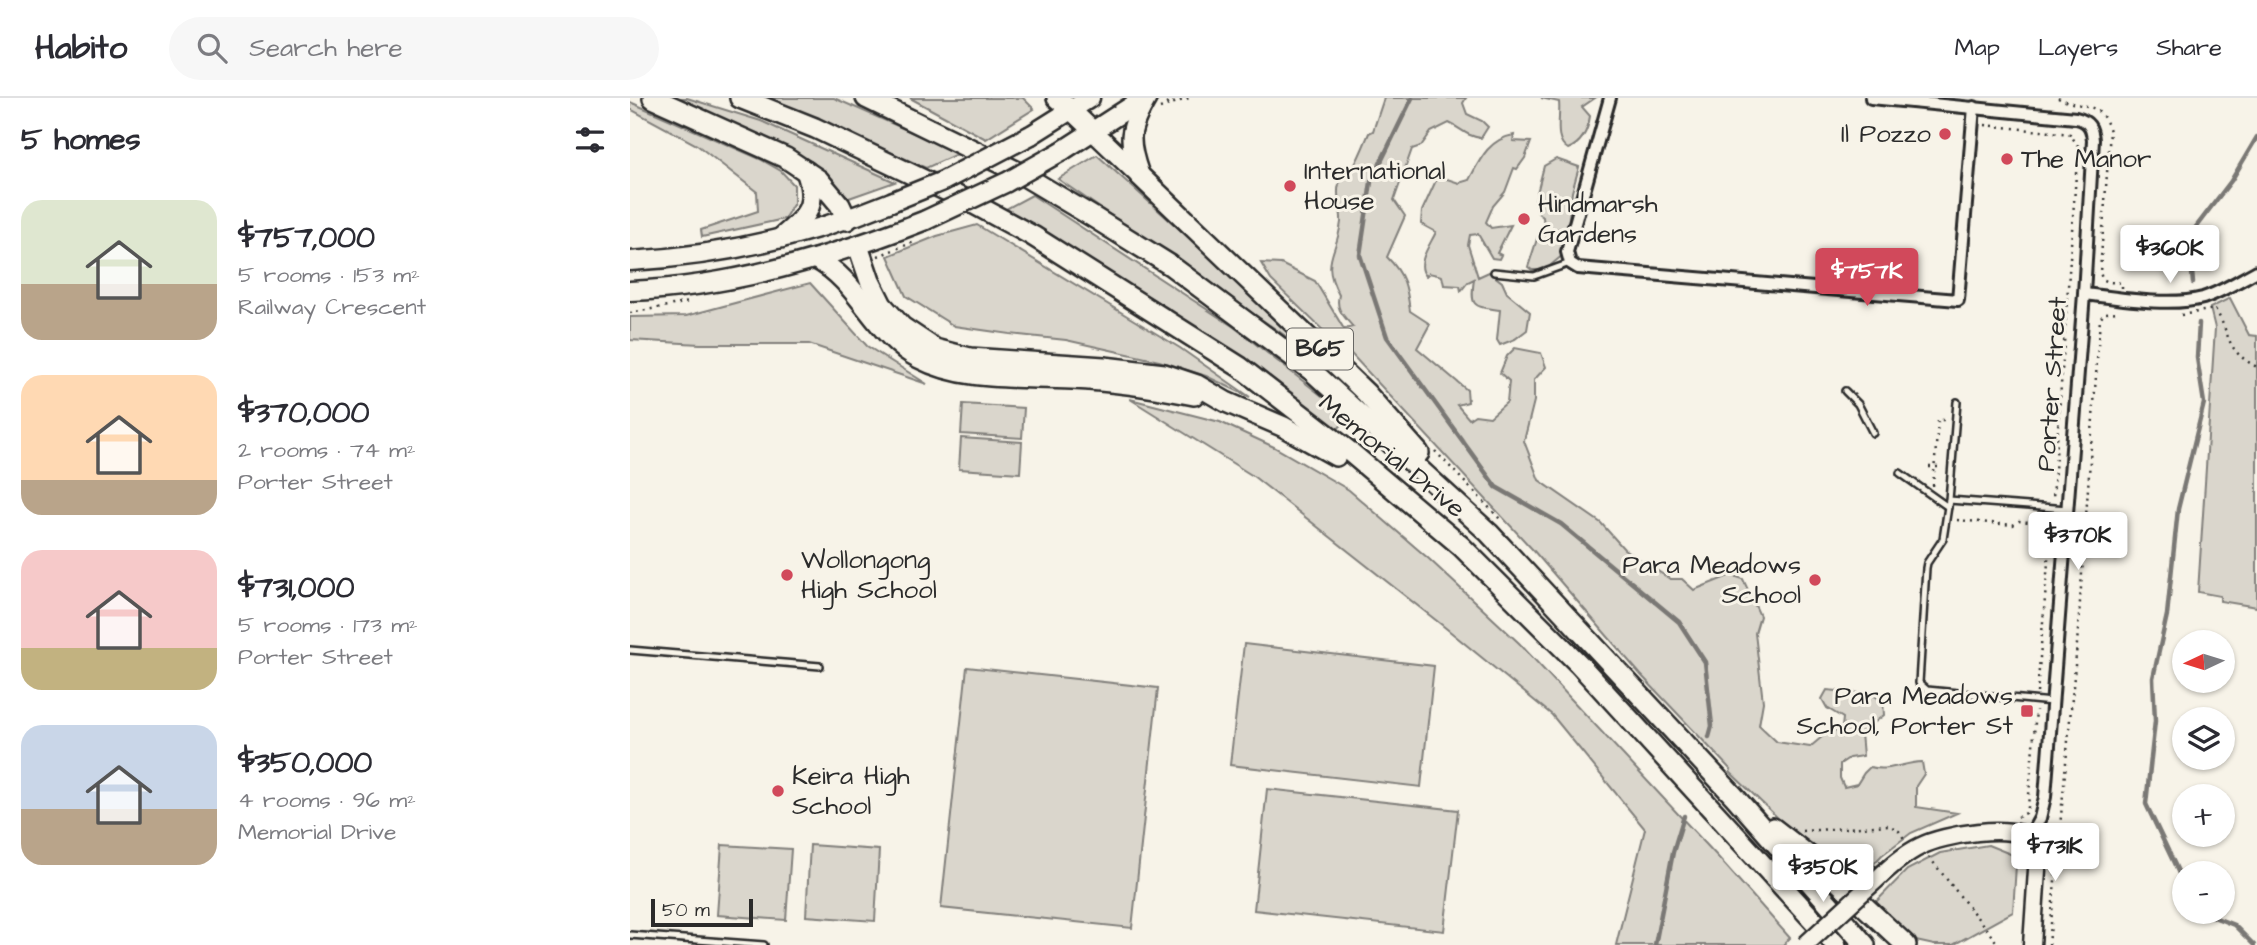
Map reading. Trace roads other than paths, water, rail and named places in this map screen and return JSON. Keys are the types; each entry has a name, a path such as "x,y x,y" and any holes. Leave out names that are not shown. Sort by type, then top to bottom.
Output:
{"highway":[{"path":"653,98 761,145 806,171 819,180 830,193 847,220"},
{"name":"Memorial Drive","path":"740,98 815,128 1033,236 1240,367 1414,505 1461,546 1579,664 1836,945"},
{"name":"Memorial Drive","path":"866,98 1016,171 1170,265 1312,371 1496,528 1865,945"},
{"path":"781,237 799,223 810,208 811,188 806,171"},
{"name":"B65","path":"1140,176 1366,393 1496,528"},
{"path":"859,246 870,281 882,305 902,327 934,349 970,358 1149,371 1197,385 1226,402 1272,421 1318,445 1414,505"},
{"path":"816,259 836,272 896,342 916,357 937,366 962,373 992,376 1075,379 1149,386 1226,402"},
{"path":"1734,796 1817,862 1906,945"},
{"path":"1714,813 1815,945"}],"main road":[{"path":"630,261 697,254 847,220 943,181 1031,135 1064,104 1090,98"},
{"path":"630,291 732,278 859,246 926,220 1007,182 1062,151 1092,130 1153,103"},
{"path":"1140,176 1130,133 1135,118 1153,103"},
{"name":"B65","path":"1064,104 1140,176"},
{"path":"847,220 859,246"},
{"path":"1805,945 1898,861 1920,846 1944,837 1975,832 2010,833 2034,842 2038,855 2032,945"}],"street":[{"path":"1610,98 1567,252 1570,263 1578,268 1958,300 1972,123 1971,103"},
{"name":"Porter Street","path":"1871,98 1971,103 2076,118 2089,125 2092,140 2084,294 2044,804 2029,838"},
{"path":"2084,294 2189,301 2214,294 2257,271"}],"lane":[{"path":"1494,272 1534,275 1570,263"},
{"path":"1844,391 1858,404 1873,433"},
{"path":"1957,402 1950,499 1943,539 1926,568 1919,683 1927,690 2052,702"},
{"path":"1899,473 1948,507"},
{"path":"1950,499 2068,509"},
{"path":"630,650 820,666"},
{"path":"630,935 764,945"}],"waterway":[{"path":"1412,98 1371,182 1360,255 1387,337 1496,487 1561,524 1679,622 1705,662 1712,726 1709,737"},
{"path":"2193,283 2189,236 2231,181 2257,137"},
{"path":"2173,861 2146,804 2155,721 2153,678 2167,615 2178,509 2204,403 2197,358 2199,323"},
{"path":"1655,945 1673,852 1684,816"},
{"path":"2231,924 2254,945"}],"place":[{"name":"Il Pozzo","path":"1945,134"},
{"name":"The Manor","path":"2007,159"},
{"name":"International House","path":"1290,186"},
{"name":"Hindmarsh Gardens","path":"1524,219"},
{"name":"Wollongong High School","path":"787,575"},
{"name":"Para Meadows School","path":"1815,580"},
{"name":"Para Meadows School, Porter St","path":"2027,711"},
{"name":"Keira High School","path":"778,791"}]}
